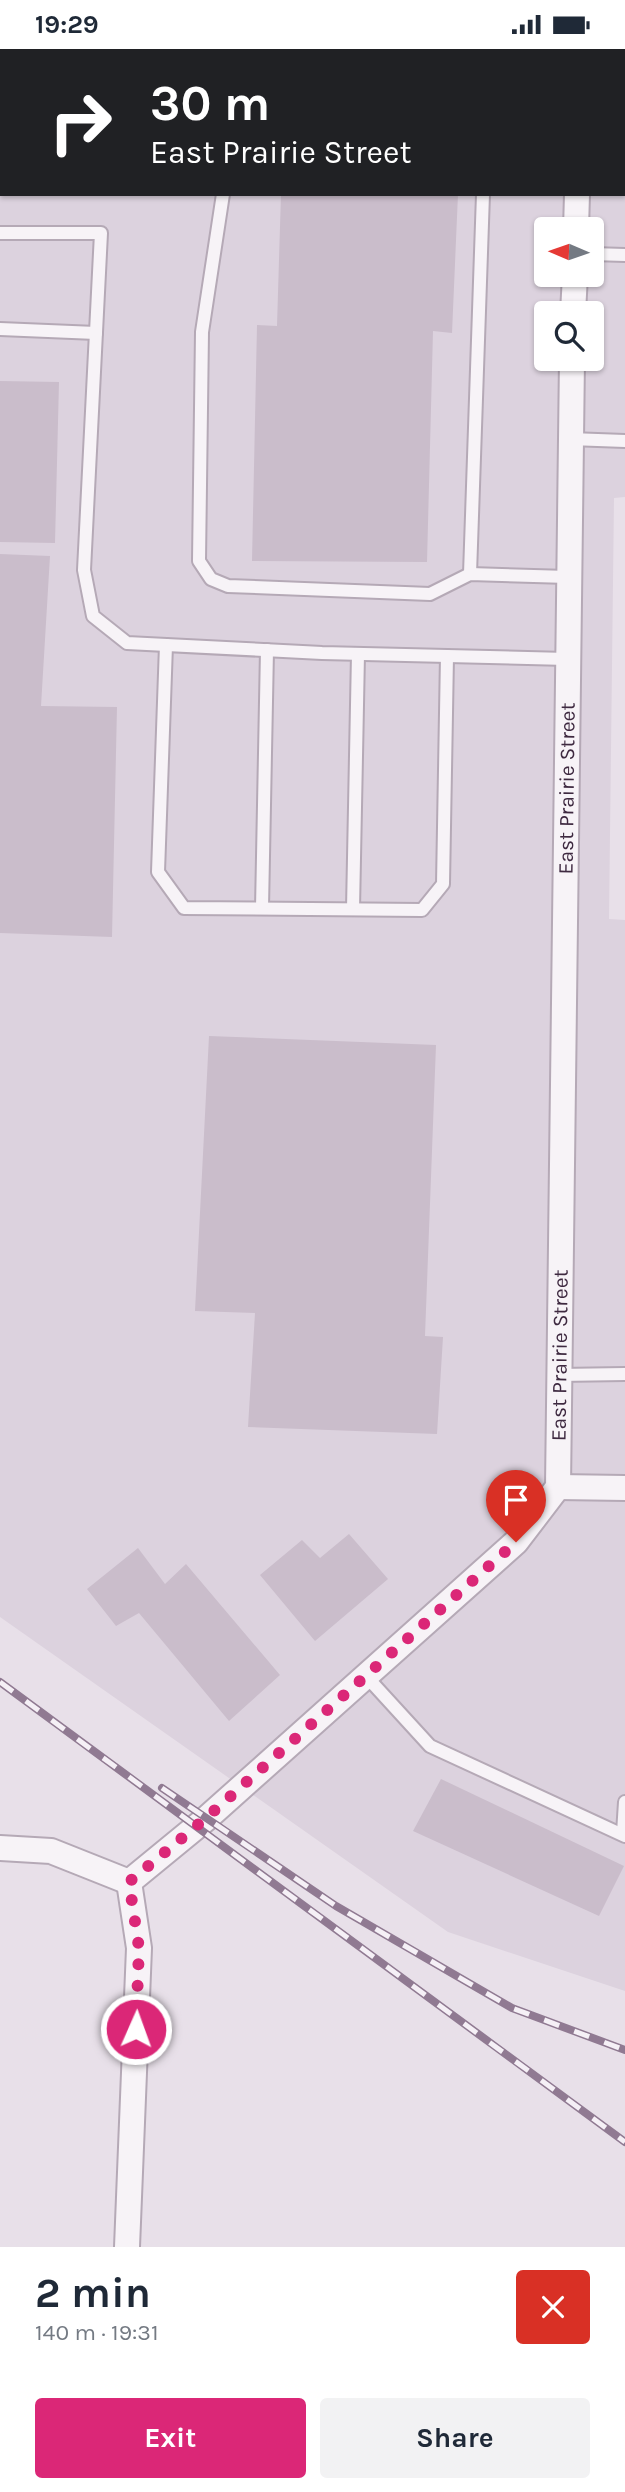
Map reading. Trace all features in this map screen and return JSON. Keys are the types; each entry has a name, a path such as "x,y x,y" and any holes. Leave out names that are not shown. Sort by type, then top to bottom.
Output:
{"street":[{"path":"576,217 577,196"},
{"name":"East Prairie Street","path":"558,1487 572,371"},
{"path":"129,1882 206,1818 516,1542 558,1487 625,1488"},
{"path":"0,1848 51,1851 129,1882"},
{"path":"127,2247 139,1948 129,1882"}],"lane":[{"path":"223,196 202,333 199,561 211,579 228,586 430,594 470,574 568,577"},
{"path":"470,574 483,196"},
{"path":"0,233 101,233 84,570 93,616 127,643 358,654 567,659"},
{"path":"604,254 625,255"},
{"path":"0,329 96,333"},
{"path":"570,439 625,441"},
{"path":"166,645 158,871 184,908 422,910 443,884 447,656"},
{"path":"262,908 267,650"},
{"path":"353,909 358,654"},
{"path":"559,1375 625,1374"},
{"path":"366,1676 430,1746 624,1835 625,1802"}],"shaded area":[{"path":"0,196 625,196 625,497 614,498 609,919 625,920 625,1991 448,1932 0,1617"}],"building":[{"path":"281,196 458,196 452,333 433,331 427,562 252,561 257,325 277,326"},
{"path":"0,381 59,382 55,543 0,542"},
{"path":"0,554 50,556 41,706 117,707 112,937 0,933"},
{"path":"209,1036 436,1045 425,1336 443,1337 437,1434 248,1427 255,1313 195,1311"},
{"path":"349,1534 388,1579 315,1641 260,1575 302,1540 320,1558"},
{"path":"138,1548 165,1584 186,1564 280,1675 229,1721 139,1613 116,1626 87,1589"},
{"path":"441,1779 624,1866 599,1916 413,1831"}],"railway":[{"path":"0,1682 625,2142"},
{"path":"162,1788 336,1906 512,2008 625,2050"}],"route":[{"path":"136,2029 139,1948 129,1882 206,1818 516,1542"}]}
